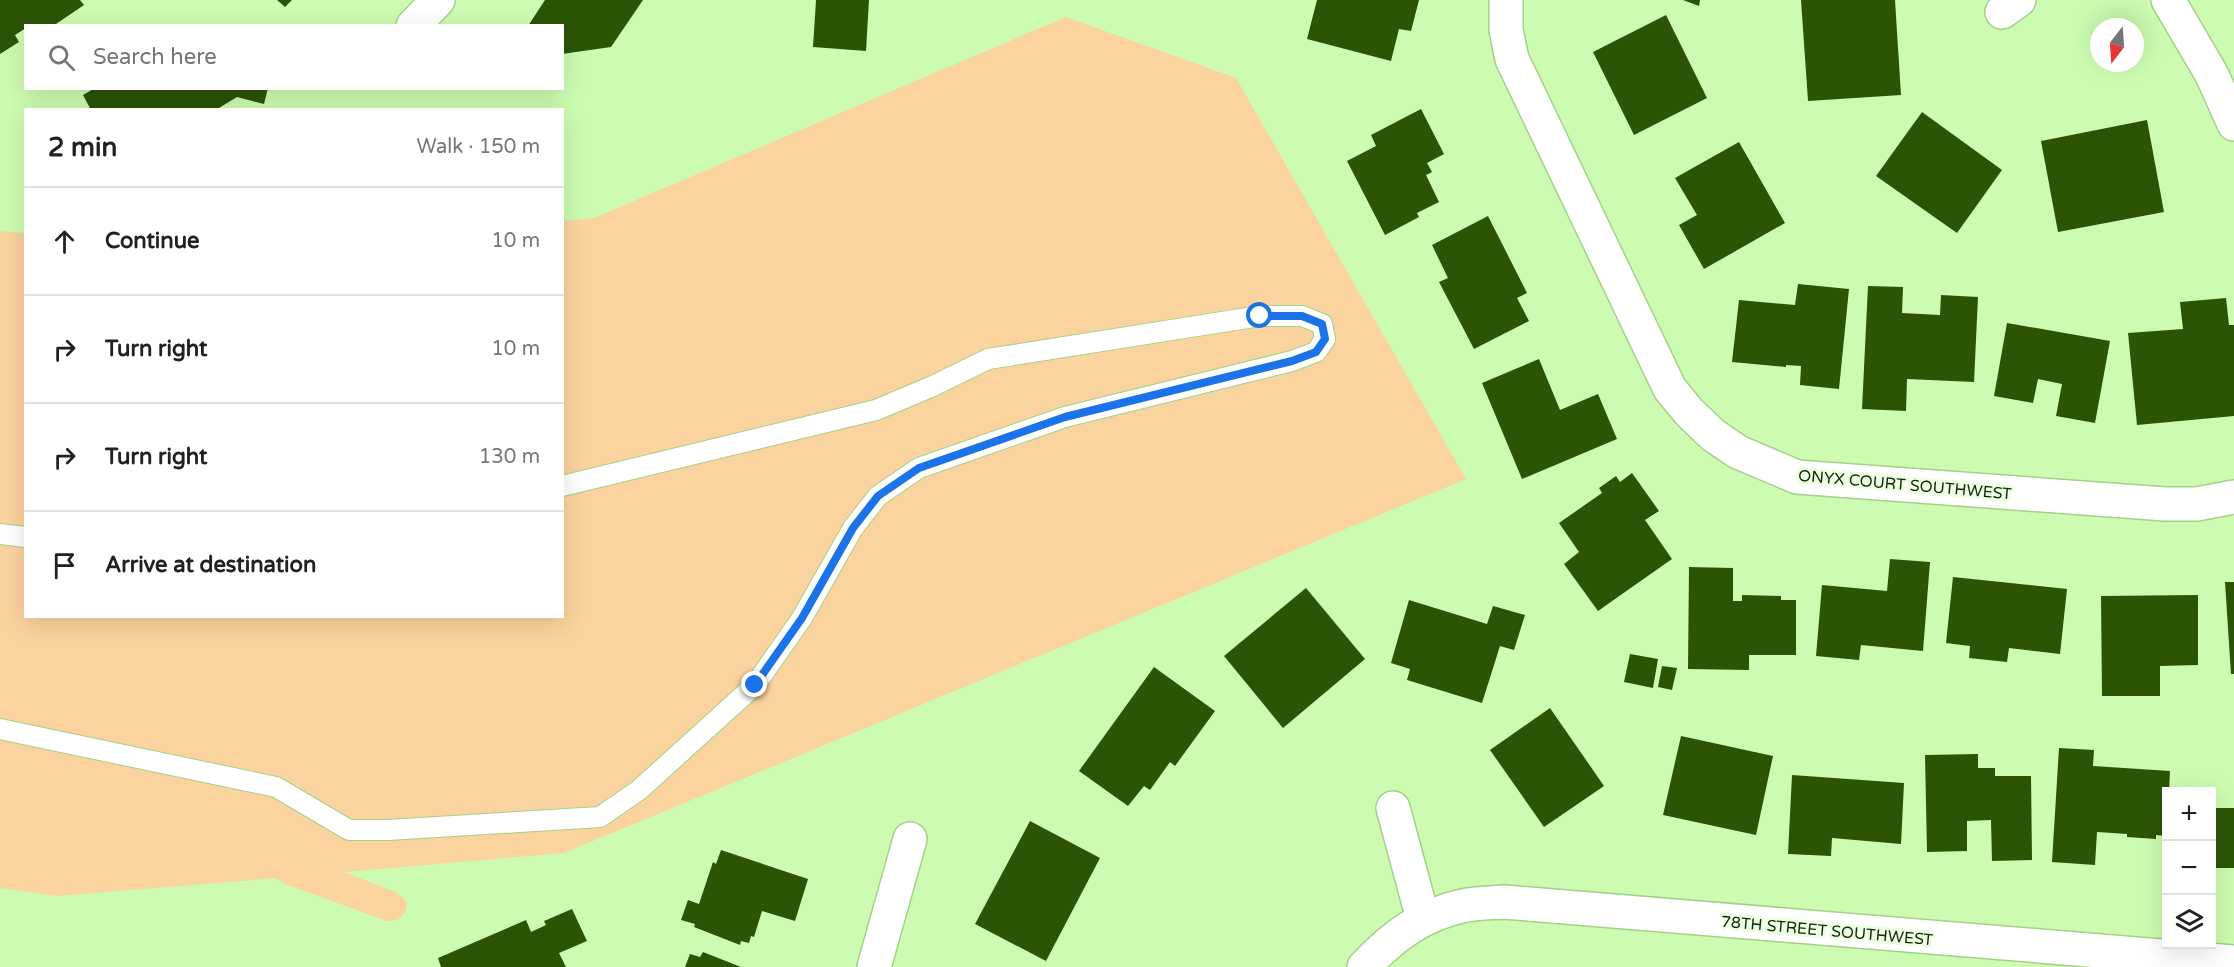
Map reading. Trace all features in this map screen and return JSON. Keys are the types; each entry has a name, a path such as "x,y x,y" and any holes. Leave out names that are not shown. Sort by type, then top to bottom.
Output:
{"street":[{"path":"415,24 438,0"},
{"name":"ONYX COURT SOUTHWEST","path":"1506,0 1506,30 1512,59 1671,389 1689,412 1713,435 1738,452 1797,477 2165,504 2197,504 2234,497"},
{"path":"2168,0 2212,75 2234,124"},
{"path":"1393,808 1423,919"},
{"path":"874,967 910,839"},
{"name":"78TH STREET SOUTHWEST","path":"1364,967 1388,942 1423,919 1462,906 1504,902 2234,962"}],"lane":[{"path":"0,729 276,787 350,830 388,830 600,817 639,790 755,685 802,618 853,528 878,496 919,468 1065,417 1292,361 1316,352 1325,339 1322,324 1302,316 1260,316 988,359 933,387 876,410 564,486"},
{"path":"0,534 24,537"}],"shaded area":[{"path":"1066,17 1236,78 1466,479 564,853 344,872 395,892 404,899 407,905 405,912 401,918 395,920 387,921 285,884 276,878 58,896 0,888 0,231 24,233 24,618 564,618 564,221 594,218"}],"building":[{"path":"0,0 80,0 84,5 56,24 24,24 24,29 15,35 19,42 0,54"},
{"path":"277,0 292,0 285,7"},
{"path":"545,0 643,0 611,47 564,54 564,24 529,24"},
{"path":"816,0 869,0 866,51 813,47"},
{"path":"1317,0 1419,0 1411,31 1399,29 1391,61 1307,39"},
{"path":"1683,0 1700,0 1699,6"},
{"path":"1801,0 1895,0 1901,95 1808,101"},
{"path":"1666,15 1707,98 1634,135 1593,52"},
{"path":"92,90 268,90 264,104 237,97 219,108 90,108 83,95"},
{"path":"1421,109 1444,154 1427,163 1432,172 1426,175 1439,202 1417,213 1419,217 1385,235 1347,161 1376,146 1371,135"},
{"path":"1922,112 2002,170 1957,233 1876,176"},
{"path":"2147,120 2164,212 2058,232 2041,141"},
{"path":"1739,142 1785,223 1704,269 1679,225 1697,215 1675,178"},
{"path":"1488,216 1527,293 1517,298 1529,321 1474,349 1439,282 1448,278 1432,245"},
{"path":"1798,284 1849,289 1839,389 1800,385 1801,366 1786,365 1786,367 1732,362 1739,300 1795,305"},
{"path":"1868,286 1903,287 1902,313 1940,315 1941,295 1978,297 1974,382 1907,379 1906,411 1862,409"},
{"path":"2226,298 2229,325 2234,325 2234,416 2137,425 2128,333 2183,329 2180,302"},
{"path":"2007,323 2110,341 2095,423 2056,416 2062,384 2038,379 2033,403 1994,396"},
{"path":"1539,359 1560,410 1598,394 1617,439 1522,479 1482,383"},
{"path":"1632,473 1659,511 1645,520 1672,559 1598,611 1564,564 1579,552 1559,523 1602,493 1599,488 1616,476 1620,482"},
{"path":"1890,559 1930,562 1923,651 1861,645 1859,660 1816,656 1822,585 1887,591"},
{"path":"1689,567 1733,568 1733,601 1742,601 1742,595 1781,596 1781,600 1796,600 1796,655 1749,655 1749,670 1688,669"},
{"path":"1953,577 2067,589 2060,654 2009,648 2007,662 1969,658 1970,646 1946,643"},
{"path":"2225,582 2234,582 2234,674 2231,674"},
{"path":"1306,588 1365,659 1283,728 1224,656"},
{"path":"2198,595 2198,665 2160,666 2160,696 2102,696 2101,596"},
{"path":"1409,600 1487,624 1493,606 1525,615 1514,650 1500,646 1482,703 1407,680 1410,669 1391,663"},
{"path":"1630,654 1658,659 1653,688 1624,682"},
{"path":"1662,666 1677,668 1672,690 1658,687"},
{"path":"1154,667 1215,711 1175,766 1170,762 1150,790 1144,786 1128,806 1079,771"},
{"path":"1550,708 1604,786 1544,827 1490,750"},
{"path":"1681,736 1773,756 1756,835 1663,815"},
{"path":"2059,748 2094,750 2093,766 2170,771 2169,787 2162,787 2162,836 2156,835 2156,839 2097,832 2095,865 2052,862"},
{"path":"1978,754 1978,768 1995,768 1995,776 2031,776 2032,860 1992,861 1991,820 1967,821 1967,851 1927,852 1925,755"},
{"path":"1792,775 1904,783 1901,844 1832,838 1831,856 1788,854"},
{"path":"2216,808 2234,808 2234,868 2216,868"},
{"path":"1030,821 1100,858 1046,961 975,924"},
{"path":"721,850 808,879 795,921 762,911 754,937 751,936 749,943 741,941 740,945 681,920 688,900 699,904 713,862 716,864"},
{"path":"572,909 587,941 559,953 566,967 441,967 438,958 526,920 531,932 546,925 544,921"},
{"path":"703,952 741,967 685,967 690,954 700,957"}],"route":[{"path":"755,685 802,618 853,528 878,496 919,468 1065,417 1292,361 1316,352 1325,339 1322,324 1302,316 1260,316"}]}
